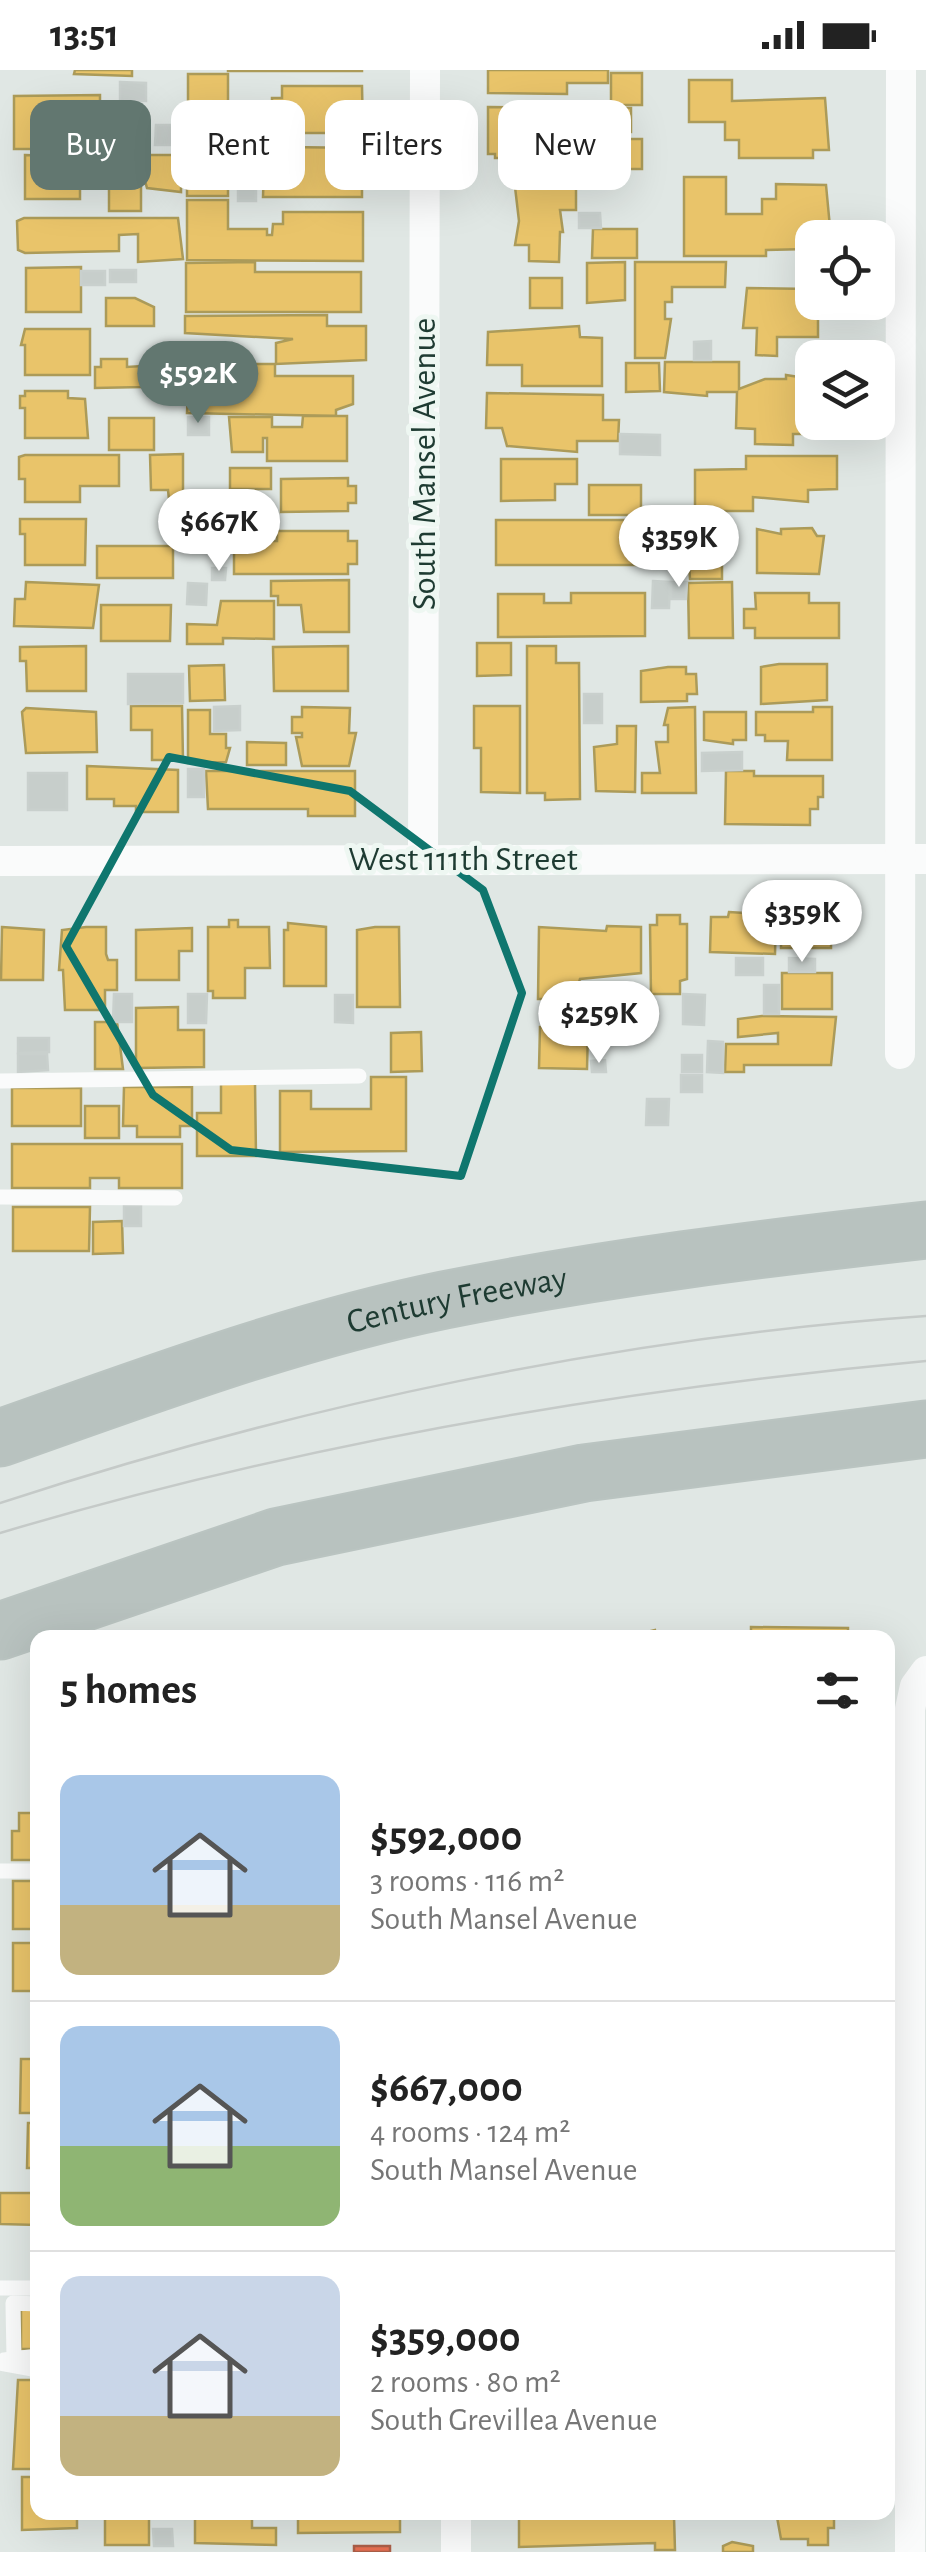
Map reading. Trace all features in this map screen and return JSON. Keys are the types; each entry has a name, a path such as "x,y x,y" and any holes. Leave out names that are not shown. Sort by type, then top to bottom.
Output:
{"highway":[{"name":"Century Freeway","path":"0,1438 218,1362 440,1301 701,1256 926,1230"},
{"path":"0,1632 276,1536 584,1473 926,1429"}],"street":[{"name":"South Mansel Avenue","path":"424,70 424,858"},
{"path":"900,1054 913,859 902,70"},
{"name":"West 111th Street","path":"0,862 913,859"},
{"path":"910,2552 910,1709 915,1686 926,1672"},
{"path":"456,2520 456,2552"}],"lane":[{"path":"0,1081 359,1076"},
{"path":"0,1197 175,1198"},
{"path":"0,1872 30,1871"},
{"path":"0,2288 30,2288"},
{"path":"4,2360 13,2304 30,2304"},
{"path":"4,2360 30,2357"},
{"path":"4,2360 30,2368"}],"highlighted area":[{"path":"169,757 350,791 483,890 522,993 461,1176 231,1150 153,1095 66,946"}],"building: Homes":[{"path":"75,70 132,70 132,76 74,74"},
{"path":"362,70 362,71 228,71"},
{"path":"488,70 608,70 608,83 567,83 567,94 488,93"},
{"path":"611,73 642,73 642,105 631,105 631,100 611,100"},
{"path":"188,74 228,74 228,100 188,100"},
{"path":"689,80 732,80 732,101 825,98 829,150 813,150 813,158 739,158 739,140 725,140 725,122 689,122"},
{"path":"282,86 362,86 362,100 325,100 325,133 305,133 305,100 272,100 282,98"},
{"path":"100,95 100,100 30,100 30,149 14,149 14,96"},
{"path":"488,107 498,107 498,158 488,154"},
{"path":"631,139 642,139 642,169 631,169"},
{"path":"305,147 325,148 325,190 362,190 362,197 263,197 263,190 305,190"},
{"path":"25,155 30,155 30,190 80,190 80,199 25,199"},
{"path":"151,155 171,155 171,190 181,192 151,188"},
{"path":"684,177 726,177 726,214 762,214 762,199 776,199 776,184 826,185 829,220 795,220 795,249 766,250 766,256 684,256"},
{"path":"109,190 141,190 141,211 109,211"},
{"path":"187,190 228,190 228,196 187,196"},
{"path":"515,190 576,190 576,210 560,210 563,232 559,262 529,261 529,245 515,245 519,221"},
{"path":"187,200 228,200 228,229 267,229 267,235 272,235 273,224 283,224 283,212 363,212 363,261 187,260"},
{"path":"178,218 183,259 138,262 138,234 119,235 119,251 25,253 18,250 17,221"},
{"path":"593,229 637,229 637,258 592,258"},
{"path":"255,262 255,272 361,272 361,312 186,312 186,263"},
{"path":"625,262 625,300 587,303 587,263"},
{"path":"635,262 726,262 725,287 672,287 672,302 665,302 665,319 671,319 665,358 635,358"},
{"path":"81,267 81,312 26,312 26,268"},
{"path":"530,278 562,278 562,308 530,308"},
{"path":"747,288 795,289 795,320 818,320 818,337 777,337 777,356 756,355 757,328 743,328"},
{"path":"106,298 135,298 154,307 154,326 106,326"},
{"path":"327,315 327,326 366,326 366,360 276,364 276,343 293,339 185,333 185,316"},
{"path":"579,326 580,337 602,338 602,386 522,386 522,365 487,365 488,332"},
{"path":"25,329 90,329 90,375 25,375 25,345 21,345"},
{"path":"101,359 127,359 127,367 142,366 142,387 95,388 95,367 101,367"},
{"path":"665,362 739,362 739,389 765,379 795,376 793,445 755,444 755,429 736,428 737,392 707,392 707,396 664,392"},
{"path":"626,363 659,363 660,391 626,392"},
{"path":"208,364 275,364 275,376 353,376 353,404 336,410 336,416 187,413 188,390 208,390"},
{"path":"25,391 68,391 68,398 85,399 88,438 25,438 25,408 20,408 20,396 25,396"},
{"path":"487,393 603,395 603,420 619,420 618,441 577,441 577,452 507,446 502,428 486,428"},
{"path":"303,416 347,416 347,461 267,461 267,438 263,438 263,452 232,452 229,417 272,417 272,427 302,427"},
{"path":"109,418 154,418 154,450 109,450"},
{"path":"183,454 183,500 169,500 168,490 151,490 150,455"},
{"path":"119,455 119,486 80,486 80,502 25,502 25,479 19,479 19,457"},
{"path":"746,456 837,456 837,489 808,490 808,502 753,497 753,511 695,511 695,470 746,469"},
{"path":"501,459 577,459 577,484 555,484 555,500 501,501"},
{"path":"230,468 271,468 271,489 230,489"},
{"path":"348,478 348,486 356,486 356,503 348,503 348,511 281,512 281,479"},
{"path":"589,485 641,485 641,515 589,515"},
{"path":"187,516 219,516 219,549 187,549"},
{"path":"686,516 722,516 722,579 690,579"},
{"path":"20,519 86,519 85,565 25,565 25,534 20,534"},
{"path":"496,520 646,520 646,565 496,565"},
{"path":"812,528 817,536 824,536 819,574 757,573 757,529 781,534 781,529"},
{"path":"277,531 348,531 348,541 357,541 357,564 348,564 348,574 234,574 234,541 277,541"},
{"path":"97,546 173,546 173,578 97,578"},
{"path":"349,580 349,632 304,632 301,605 278,605 278,596 271,596 271,581"},
{"path":"26,582 99,585 93,628 14,626 15,599 25,599"},
{"path":"732,582 733,638 689,638 688,583"},
{"path":"571,593 645,593 645,636 498,637 498,594 544,594 544,603 571,603"},
{"path":"755,593 809,593 809,603 839,603 839,638 755,638 755,628 744,628 744,609 756,609"},
{"path":"221,601 274,601 274,639 223,638 223,644 187,644 187,624 217,625"},
{"path":"101,605 171,605 170,641 101,641"},
{"path":"477,643 511,643 511,675 477,676"},
{"path":"86,646 86,691 27,691 26,661 20,661 20,647"},
{"path":"348,646 348,691 274,691 273,647"},
{"path":"527,646 556,646 556,663 579,663 580,799 545,800 545,793 527,793"},
{"path":"827,664 827,700 761,704 761,667"},
{"path":"224,665 225,700 190,701 189,666"},
{"path":"686,667 686,674 696,674 697,694 687,694 687,701 641,702 641,671"},
{"path":"131,706 182,706 183,760 152,760 152,730 131,730"},
{"path":"474,706 520,706 520,793 481,792 481,748 474,748"},
{"path":"302,707 350,708 349,733 356,733 349,766 302,766 296,737 302,737 302,733 292,733 292,717 302,717"},
{"path":"695,707 696,793 642,793 642,773 660,773 656,742 668,742 668,725 664,725 668,708"},
{"path":"813,707 832,707 832,760 787,760 788,741 765,741 765,735 756,735 756,712 813,712"},
{"path":"26,708 96,712 97,752 26,753 22,712"},
{"path":"188,710 210,710 210,734 226,734 226,748 230,748 226,762 188,763"},
{"path":"704,712 746,712 746,740 733,740 733,744 704,740"},
{"path":"617,726 636,726 635,792 596,791 594,747 617,744"},
{"path":"247,742 286,743 286,765 247,765"},
{"path":"87,766 178,770 178,812 136,812 136,806 114,806 114,799 87,799"},
{"path":"206,771 355,771 355,816 308,816 308,809 208,809"},
{"path":"726,771 754,771 754,776 823,776 823,797 818,797 818,809 810,809 810,825 725,824"},
{"path":"729,912 776,915 775,954 710,952 711,917 728,917"},
{"path":"831,914 831,922 840,922 840,939 831,939 831,948 781,948 781,915"},
{"path":"657,915 680,915 680,924 687,924 687,979 680,981 680,994 651,994 650,925 657,925"},
{"path":"229,920 238,920 238,927 269,927 270,968 245,968 245,998 213,998 213,991 208,991 208,927 229,927"},
{"path":"288,923 326,927 326,986 284,986 284,930 288,930"},
{"path":"607,926 641,927 641,973 580,979 574,999 538,999 539,927 606,931"},
{"path":"2,927 44,930 43,980 1,980"},
{"path":"106,927 108,960 117,960 117,990 105,990 105,1010 65,1010 63,970 59,970 62,930"},
{"path":"399,927 400,1007 357,1007 357,930"},
{"path":"192,928 192,951 179,951 179,980 136,980 136,930"},
{"path":"782,973 832,973 832,1009 782,1009"},
{"path":"178,1007 178,1030 204,1030 204,1067 136,1068 136,1008"},
{"path":"836,1017 831,1065 744,1065 744,1072 725,1072 726,1044 778,1044 778,1033 738,1037 738,1019"},
{"path":"95,1022 117,1022 123,1069 95,1069"},
{"path":"540,1027 588,1028 587,1069 539,1068"},
{"path":"421,1032 422,1071 391,1072 391,1033"},
{"path":"371,1077 406,1077 406,1151 280,1152 280,1091 311,1091 311,1109 371,1109"},
{"path":"255,1083 256,1156 197,1156 197,1113 221,1113 221,1084"},
{"path":"124,1087 192,1087 192,1126 180,1126 180,1137 137,1137 137,1126 123,1126"},
{"path":"12,1088 81,1088 81,1126 12,1126"},
{"path":"85,1106 119,1106 119,1138 85,1138"},
{"path":"12,1144 182,1144 182,1188 119,1188 119,1178 90,1178 90,1188 12,1188"},
{"path":"13,1207 90,1207 89,1251 13,1251"},
{"path":"122,1221 123,1253 93,1254 93,1222"},
{"path":"751,1627 848,1628 848,1630"},
{"path":"19,1813 30,1813 30,1860 12,1860 12,1831 19,1831"},
{"path":"13,1881 30,1881 30,1929 13,1929"},
{"path":"13,1943 30,1943 30,1991 13,1991"},
{"path":"21,2059 30,2059 30,2113 20,2113"},
{"path":"28,2123 30,2123 30,2168"},
{"path":"0,2193 30,2193 30,2225 0,2224"},
{"path":"21,2308 30,2308 30,2349 21,2349"},
{"path":"18,2380 30,2380 30,2469 13,2469"},
{"path":"22,2477 30,2477 30,2520 77,2520 77,2528 22,2530"},
{"path":"105,2520 149,2520 149,2545 105,2545"},
{"path":"195,2520 252,2520 252,2528 276,2528 276,2545 195,2543"},
{"path":"298,2520 400,2520 400,2532 298,2533"},
{"path":"519,2520 674,2520 675,2550 655,2550 655,2543 519,2547"},
{"path":"778,2520 834,2520 834,2528 828,2528 828,2545 808,2545 808,2539 781,2539"},
{"path":"732,2542 753,2546 753,2552 723,2552 723,2546"}],"building: Shops":[{"path":"354,2546 390,2546 390,2552 354,2552"}],"building: Other":[{"path":"120,82 146,83 146,100 120,100"},
{"path":"156,125 171,125 171,145 155,145"},
{"path":"238,190 256,190 256,201 238,201"},
{"path":"579,213 600,213 601,228 579,228"},
{"path":"110,270 136,270 136,282 110,282"},
{"path":"81,271 105,271 105,285 81,285"},
{"path":"711,341 711,360 694,360 694,342"},
{"path":"188,417 209,417 209,435 188,435"},
{"path":"620,434 660,435 660,455 620,454"},
{"path":"212,568 226,568 225,580 212,580"},
{"path":"653,581 670,582 669,608 652,608"},
{"path":"671,582 687,582 686,599 671,599"},
{"path":"188,583 207,584 206,605 187,604"},
{"path":"128,674 183,674 183,703 128,704"},
{"path":"584,694 602,694 602,723 584,723"},
{"path":"240,706 240,730 214,731 214,707"},
{"path":"742,752 742,770 702,771 702,753"},
{"path":"188,769 204,769 204,797 188,797"},
{"path":"28,773 67,773 67,810 28,810"},
{"path":"736,958 763,958 763,975 736,975"},
{"path":"789,958 815,959 815,972 789,972"},
{"path":"764,985 779,985 779,1014 764,1014"},
{"path":"114,994 132,994 132,1022 113,1022"},
{"path":"188,994 207,994 206,1023 188,1023"},
{"path":"683,994 705,995 704,1025 683,1024"},
{"path":"335,995 353,995 353,1023 335,1022"},
{"path":"18,1038 49,1038 49,1052 18,1053"},
{"path":"708,1041 723,1042 723,1073 707,1072"},
{"path":"18,1054 47,1054 48,1070 18,1072"},
{"path":"682,1055 702,1055 702,1072 682,1072"},
{"path":"605,1060 606,1072 592,1072 591,1061"},
{"path":"681,1075 702,1075 702,1092 681,1092"},
{"path":"647,1099 669,1099 668,1125 646,1125"},
{"path":"124,1206 141,1206 141,1226 124,1226"},
{"path":"153,2529 172,2529 173,2546 154,2546"}],"tram line":[{"path":"0,1503 225,1436 457,1381 692,1341 926,1316"},
{"path":"0,1533 228,1472 459,1424 691,1387 926,1361"}]}
